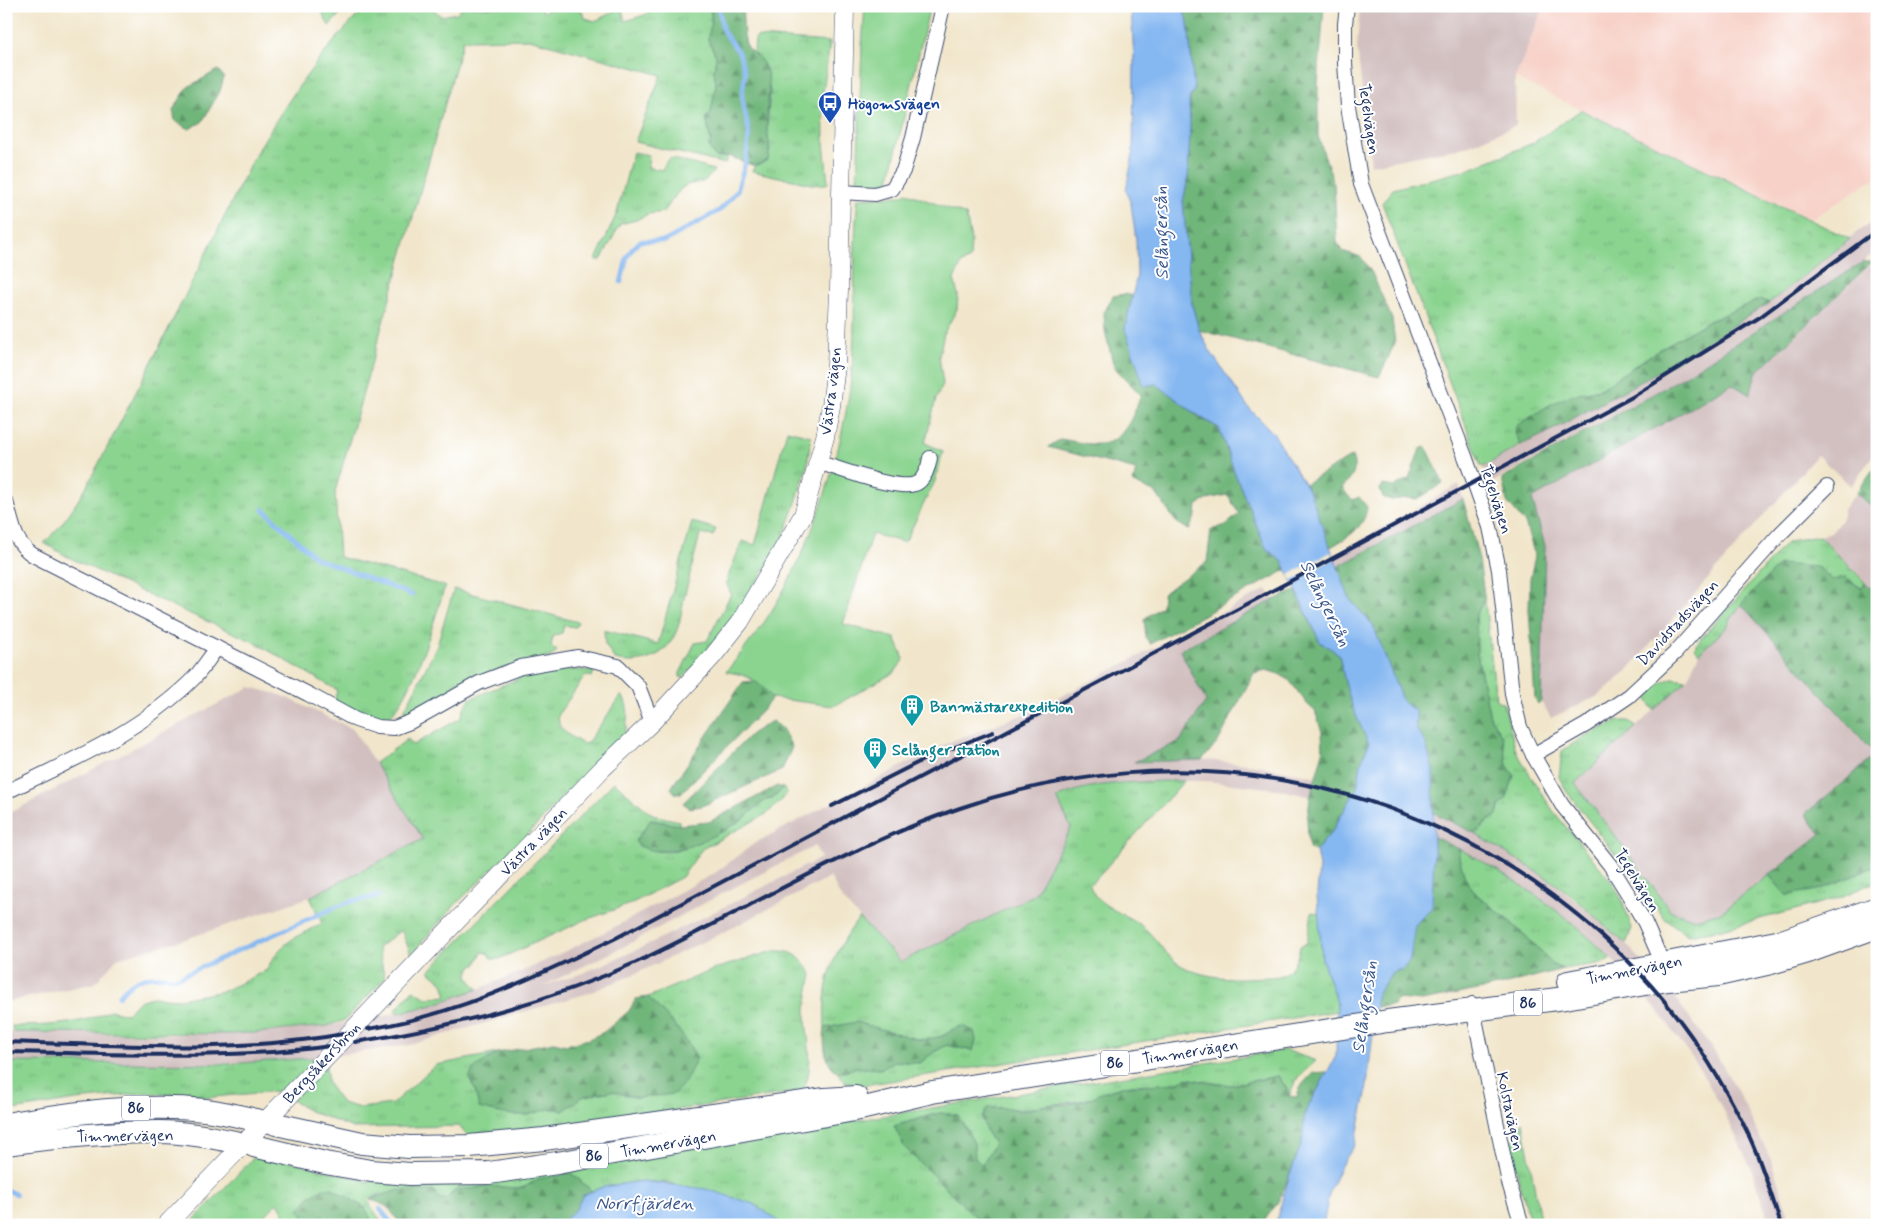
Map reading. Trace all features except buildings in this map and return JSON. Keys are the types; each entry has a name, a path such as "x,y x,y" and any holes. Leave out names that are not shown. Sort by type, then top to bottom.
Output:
{"main road":[{"name":"Timmervägen","path":"6,1144 59,1137 162,1132 209,1137 325,1163 371,1171 410,1174 489,1173 558,1163 852,1110 932,1092 1473,1006 1564,998 1782,941 1877,908"},
{"name":"Timmervägen","path":"1666,972 1718,975 1808,952 1877,927"},
{"name":"Timmervägen","path":"6,1124 77,1112 137,1108 205,1110 362,1143 409,1147 469,1146 544,1139 825,1098 932,1092"}],"street":[{"name":"Västra vägen","path":"416,962 603,768 652,722 713,656 740,622 803,515 819,463 831,406 836,366 845,6"},
{"path":"841,192 875,194 892,189 903,170 913,138 943,6"},
{"name":"Tegelvägen","path":"1347,6 1345,63 1348,106 1362,184 1466,459 1490,528 1501,587 1512,694 1520,726 1533,755 1562,806 1610,865 1644,923 1666,972"},
{"path":"819,463 880,481 915,484 922,478 930,458"},
{"name":"Davidstadsvägen","path":"1533,755 1586,726 1629,696 1675,652 1779,535 1827,487"},
{"path":"6,502 18,542 25,550 356,720 377,727 394,728 410,722 479,684 522,667 578,657 618,666 638,686 652,722"},
{"path":"6,792 91,751 134,727 196,676 217,648"},
{"name":"Bergsåkersbron","path":"166,1225 227,1163 271,1123 416,962"},
{"name":"Kolstavägen","path":"1473,1006 1509,1183 1522,1225"}],"shaded area":[{"path":"1360,6 1544,6 1515,78 1516,125 1465,147 1371,165 1357,47"},
{"path":"1544,6 1877,6 1877,177 1811,219 1515,78"},
{"path":"1877,217 1877,250 1863,262 1680,379 1491,483 1483,467 1629,387 1692,348 1814,265"},
{"path":"1877,259 1877,450 1851,486 1817,455 1627,671 1598,696 1551,718 1541,701 1545,546 1532,499 1732,383 1750,395 1756,372"},
{"path":"1459,484 1463,499 1337,567 1333,556"},
{"path":"1856,493 1877,512 1877,593 1819,536 1831,532 1839,523 1843,516 1843,509"},
{"path":"1267,589 1273,600 1180,650 1206,701 1180,741 1136,761 1207,760 1257,765 1343,782 1423,809 1445,819 1480,836 1549,879 1619,937 1649,968 1679,1003 1716,1054 1740,1096 1771,1160 1792,1225 1770,1225 1751,1168 1721,1106 1698,1066 1662,1016 1634,982 1604,952 1537,896 1470,855 1415,829 1338,803 1277,789 1206,781 1163,781 1110,785 1072,791 1057,798 1071,828 1034,895 900,962 842,899 830,877 722,933 589,993 409,1045 276,1062 169,1064 6,1062 6,1032 170,1035 255,1033 327,1026 429,1006 530,968 611,929 715,873 755,843 923,755 957,739 1037,709","holes":["815,846 821,858 630,953 583,973 543,986 621,948"]},
{"path":"1741,604 1876,756 1805,814 1822,833 1721,912 1695,919 1671,911 1575,783 1687,680 1699,653 1725,629"},
{"path":"250,687 281,695 353,729 423,839 310,897 186,939 117,958 95,983 6,1002 6,815"}],"green space":[{"path":"319,6 347,6 329,26"},
{"path":"367,6 430,6 441,16 457,13 463,6 540,6 543,12 554,6 579,6 585,18 595,21 613,12 616,7 622,9 625,21 645,15 654,6 708,6 711,11 711,24 708,39 716,56 714,71 716,84 711,112 706,118 711,141 709,147 718,158 728,156 725,164 635,142 661,75 529,39 463,40 335,492 339,557 445,586 428,640 411,683 391,715 380,723 334,703 337,690 254,642 68,557 44,543 67,517 95,471 264,140 304,79 334,41"},
{"path":"708,6 742,6 747,48 758,56 768,75 767,129 769,156 768,160 755,166 728,156 718,158 713,155 709,147 711,141 706,118 711,112 716,84 714,71 716,56 708,39 711,11"},
{"path":"865,6 930,6 889,181 857,187 862,45"},
{"path":"1181,6 1324,6 1318,84 1318,136 1334,184 1337,242 1342,251 1361,257 1372,273 1392,319 1395,343 1379,377 1199,330 1192,305 1183,201 1188,179 1190,98 1194,90 1188,22"},
{"path":"757,37 830,42 823,92 824,143 828,183 821,185 811,184 752,171 755,166 763,163 770,151 767,130 770,91 765,67 754,52"},
{"path":"218,70 224,77 220,91 202,122 189,129 175,121 173,110 188,87"},
{"path":"1581,110 1850,239 1769,303 1761,299 1711,320 1660,349 1600,389 1571,395 1515,433 1521,445 1483,467 1481,466 1382,203 1393,189 1470,169 1533,143"},
{"path":"633,152 649,155 648,167 662,170 670,158 714,170 702,182 690,184 681,189 664,212 648,214 636,220 620,224 601,260 596,260 617,213"},
{"path":"907,193 966,215 971,240 970,259 962,263 954,279 958,295 957,309 944,333 939,356 943,384 936,399 925,443 943,451 935,481 906,540 903,542 872,534 843,624 895,638 904,659 895,672 834,706 772,698 752,679 726,672 761,627 793,573 819,512 838,449 850,387 854,340 855,245 858,198 900,196"},
{"path":"1863,262 1872,262 1756,373 1750,395 1732,384 1532,499 1545,546 1541,701 1538,704 1535,699 1529,610 1530,579 1535,556 1525,523 1507,502 1502,479 1680,379"},
{"path":"1125,294 1132,296 1125,329 1156,384 1200,418 1219,428 1236,476 1266,548 1283,562 1286,570 1150,644 1146,638 1144,619 1162,606 1163,594 1207,562 1211,530 1226,525 1239,514 1228,495 1211,498 1197,505 1196,515 1189,530 1176,522 1156,493 1133,483 1136,470 1048,447 1061,439 1090,444 1108,442 1116,439 1122,433 1131,419 1141,395 1114,367 1105,331 1104,313 1113,296"},
{"path":"1761,299 1769,303 1672,364 1545,434 1521,445 1515,433 1516,426 1551,404 1571,395 1600,389 1660,349 1711,320"},
{"path":"787,430 811,436 807,467 783,538 733,623 683,678 680,677 680,673 695,643 707,641 731,594 726,582 742,541 755,545"},
{"path":"1425,447 1443,483 1418,499 1391,500 1383,497 1380,489 1383,485 1394,487 1409,479 1420,449"},
{"path":"1352,456 1354,470 1352,477 1342,487 1353,500 1359,497 1367,507 1365,515 1363,521 1354,532 1329,548 1310,493 1305,484"},
{"path":"1877,464 1877,512 1856,493"},
{"path":"1463,499 1479,559 1485,602 1476,614 1477,654 1490,717 1502,736 1507,765 1514,775 1506,800 1500,805 1497,815 1479,831 1472,832 1434,813 1426,744 1416,729 1416,713 1402,701 1373,625 1350,600 1337,567"},
{"path":"692,522 716,529 713,536 700,534 679,623 671,641 659,654 643,661 625,662 615,660 605,644 604,630 658,644"},
{"path":"1819,536 1866,583 1861,588 1845,577 1833,580 1817,567 1741,604 1725,629 1699,653 1695,648 1698,642 1786,543"},
{"path":"1780,564 1817,567 1833,580 1845,577 1861,588 1866,583 1877,593 1877,864 1863,872 1818,890 1786,895 1769,875 1821,834 1805,814 1876,755 1741,604"},
{"path":"454,589 578,622 575,627 564,625 562,633 553,636 551,646 557,651 552,656 406,719 403,714 436,648"},
{"path":"1296,591 1320,642 1339,654 1350,700 1369,743 1361,763 1357,788 1333,830 1316,851 1309,849 1307,821 1310,798 1323,752 1322,732 1315,711 1308,705 1289,680 1279,674 1266,670 1254,673 1218,742 1202,760 1134,762 1180,741 1206,701 1180,650 1273,600"},
{"path":"1485,602 1496,700 1504,704 1516,751 1554,812 1612,882 1621,898 1632,928 1626,944 1567,892 1472,832 1479,831 1497,815 1500,805 1506,800 1514,775 1507,765 1502,736 1490,717 1477,654 1476,614"},
{"path":"561,669 594,671 592,677 586,675 559,713 559,724 565,732 583,744 587,743 622,695 628,713 625,733 526,836 456,904 411,954 401,930 378,948 385,978 345,1020 327,1026 255,1033 13,1032 12,1026 76,1022 110,1010 127,1014 139,1001 152,997 180,999 224,991 267,970 277,953 289,941 322,924 310,897 423,839 375,763 408,739 413,745 461,718 464,708 470,699 524,676"},
{"path":"1672,678 1687,680 1654,710 1647,699 1658,684"},
{"path":"756,681 762,685 772,698 761,712 680,794 675,793 671,788 743,682"},
{"path":"772,721 782,728 792,747 782,770 702,806 690,808 683,803 751,734"},
{"path":"1619,721 1629,721 1636,727 1575,783 1671,911 1695,919 1721,912 1769,875 1786,895 1863,872 1877,864 1877,881 1836,899 1722,929 1688,935 1665,919 1567,792 1559,777 1562,751 1585,736"},
{"path":"1184,781 1090,885 1097,898 1144,928 1176,962 1196,972 1219,977 1272,977 1284,974 1294,964 1300,946 1307,943 1312,912 1319,914 1322,959 1337,1003 1337,1011 858,1086 846,1083 837,1072 845,1072 856,1067 880,1069 895,1061 920,1063 947,1045 972,1051 953,1029 934,1039 924,1039 876,1029 825,1028 825,997 831,970 842,944 859,918 901,962 1034,895 1071,828 1057,798 1095,786"},
{"path":"614,782 649,812 657,816 679,821 679,825 651,820 635,841 639,846 656,851 669,852 690,846 744,818 764,801 775,797 783,788 787,792 781,801 766,814 702,849 682,877 630,904 585,920 499,959 492,959 487,953 482,952 476,965 472,965 468,972 469,978 478,989 429,1006 398,1013 395,1011 413,990 427,998 447,996 443,983 429,971"},
{"path":"777,786 783,788 734,825 689,846 674,850 658,851 645,848 635,841 651,820 679,825 709,822"},
{"path":"1434,837 1459,849 1459,857 1465,878 1477,895 1506,918 1553,965 1563,969 1503,985 1422,1001 1397,999 1393,1005 1376,1007 1376,996 1392,972 1403,969 1410,960 1415,925 1431,907"},
{"path":"1459,849 1520,884 1540,898 1577,927 1611,959 1603,963 1563,969 1553,965 1506,918 1477,895 1465,878 1459,857"},
{"path":"773,951 796,955 812,974 806,1009 810,1061 809,1071 802,1091 543,1130 468,1137 459,1126 353,1128 307,1110 278,1091 203,1098 147,1093 76,1100 6,1111 6,1062 227,1064 325,1057 328,1084 342,1103 360,1108 392,1104 436,1065 498,1053 474,1068 469,1079 475,1089 479,1108 528,1115 553,1107 563,1111 584,1096 612,1091 638,1098 679,1030 648,997 715,969"},
{"path":"648,997 675,1026 697,1058 685,1082 674,1094 638,1098 612,1091 584,1096 563,1111 548,1109 525,1115 507,1114 479,1108 475,1089 469,1079 474,1068 498,1053 554,1042 566,1045 589,1039 604,1032 629,1011 636,999"},
{"path":"856,1022 920,1040 944,1036 953,1029 962,1026 974,1031 976,1040 973,1051 947,1045 920,1063 895,1061 880,1069 856,1067 845,1072 837,1072 829,1063 825,1052 825,1028"},
{"path":"1285,1050 1316,1061 1298,1077 1289,1096 1287,1089 1278,1076 1231,1085 1186,1078 1165,1084 1125,1086 1079,1101 1027,1109 1008,1108 986,1131 994,1144 982,1166 974,1158 974,1143 958,1115 940,1113 894,1126 1000,1225 783,1225 754,1204 669,1183 642,1181 603,1187 592,1191 575,1176 538,1179 525,1187 517,1188 485,1186 472,1189 457,1189 446,1199 379,1195 368,1199 374,1212 385,1225 374,1225 365,1208 332,1188 306,1221 311,1225 282,1223 285,1215 278,1202 256,1225 189,1225 258,1153 367,1181 828,1125"},
{"path":"1327,1072 1305,1113 1302,1143 1279,1201 1261,1225 984,1225 905,1148 894,1126 940,1113 958,1115 974,1143 975,1158 982,1165 994,1144 986,1131 982,1118 987,1108 1008,1108 1021,1111 1048,1105 1068,1104 1087,1100 1101,1093 1126,1086 1177,1083 1186,1078 1231,1085 1278,1076 1287,1089 1289,1096 1297,1097 1300,1087 1313,1073"},
{"path":"1523,1122 1541,1225 1531,1225 1510,1146"},
{"path":"569,1173 592,1191 583,1195 576,1209 565,1220 548,1221 537,1225 401,1225 388,1207 371,1199 399,1190 435,1191 438,1199 446,1199 457,1189 472,1189 485,1186 525,1187 538,1179"},
{"path":"323,1188 332,1188 365,1208 374,1225 311,1225 299,1210 310,1196"}],"water":[{"name":"Selångersån","path":"1131,6 1181,6 1188,22 1194,90 1189,99 1188,179 1183,201 1192,305 1199,330 1210,351 1248,407 1274,434 1310,493 1350,600 1373,625 1402,700 1416,712 1416,729 1426,744 1433,770 1434,849 1432,907 1415,925 1410,960 1403,969 1392,972 1376,996 1366,1094 1355,1145 1340,1167 1330,1190 1323,1225 1275,1225 1290,1174 1302,1143 1305,1113 1336,1056 1337,1003 1322,959 1317,895 1319,866 1316,851 1333,830 1357,788 1361,763 1369,743 1350,700 1339,654 1320,642 1283,562 1266,548 1236,476 1219,428 1194,413 1156,384 1144,386 1125,329 1137,275 1136,240 1131,204 1126,190 1133,154 1134,60"},
{"name":"Norrfjärden","path":"642,1181 706,1189 754,1204 783,1225 537,1225 548,1221 565,1220 576,1209 583,1195 603,1187"}],"pier":[{"path":"1331,552 1334,559 1292,581 1289,575"}],"waterway":[{"path":"621,282 627,257 640,241 665,241 720,210 737,191 746,160 749,133 742,97 745,73 739,53 723,31 718,6"},
{"path":"263,509 316,558 412,595"},
{"path":"119,996 132,983 138,980 159,976 177,978 331,909 349,902 379,896"},
{"path":"6,1190 16,1194"},
{"path":"380,1209 393,1225"}],"railway":[{"path":"368,1029 401,1023 433,1014 495,993 556,967 616,938 1285,584 1634,396 1760,317 1877,230"},
{"path":"832,806 925,759 993,732"},
{"path":"355,1042 464,1021 535,1001 605,976 679,942 838,860 919,823 960,808 1042,785 1125,773 1207,772 1289,781 1369,801 1446,832 1519,872 1604,938 1653,988 1683,1024 1709,1063 1751,1141 1765,1175 1781,1225"},
{"path":"6,1042 135,1046 221,1046 307,1040 349,1033"},
{"path":"6,1052 214,1055 297,1050 338,1045"}],"place":[{"name":"Högomsvägen","path":"830,124"},
{"name":"Banmästarexpedition","path":"912,727"},
{"name":"Selånger station","path":"875,770"}]}
